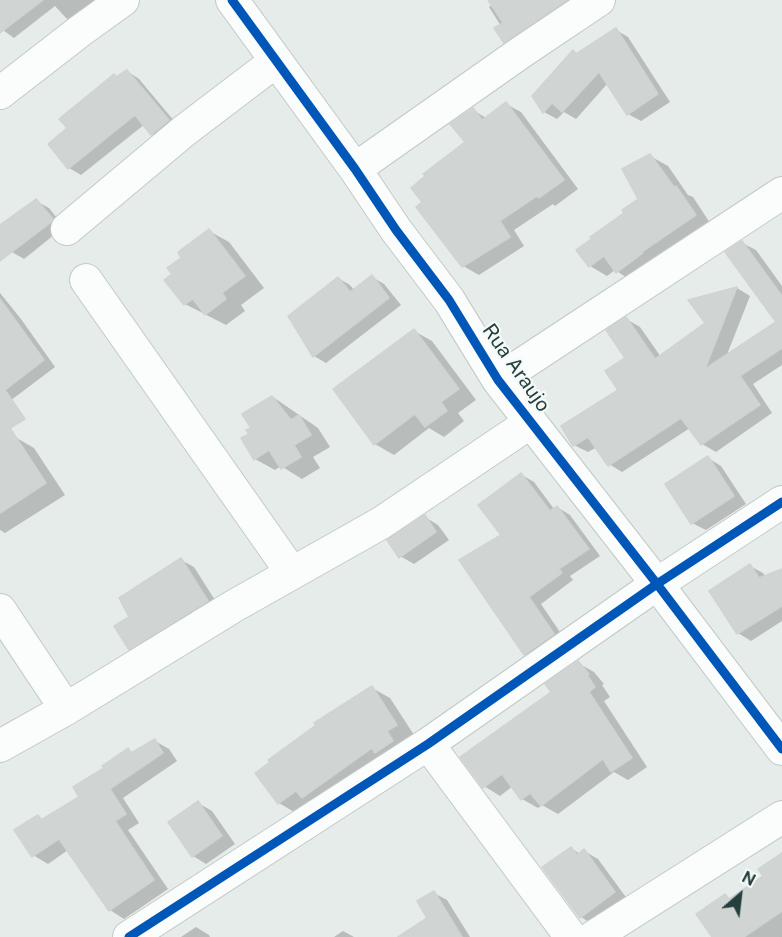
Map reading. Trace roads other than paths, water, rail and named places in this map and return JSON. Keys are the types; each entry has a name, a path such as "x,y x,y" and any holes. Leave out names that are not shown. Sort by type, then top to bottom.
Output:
{"street":[{"path":"0,93 123,0"},
{"name":"Rua Araujo","path":"232,0 396,230 449,300 498,380 782,748"},
{"path":"354,169 520,52 599,0"},
{"path":"67,229 184,131 276,62"},
{"path":"498,380 782,193"},
{"path":"86,280 292,573"},
{"path":"0,746 66,709 234,606 381,523 531,422"},
{"path":"129,937 428,744 657,584 782,502"},
{"path":"0,610 66,709"},
{"path":"428,744 571,937"},
{"path":"592,937 782,817"}]}
